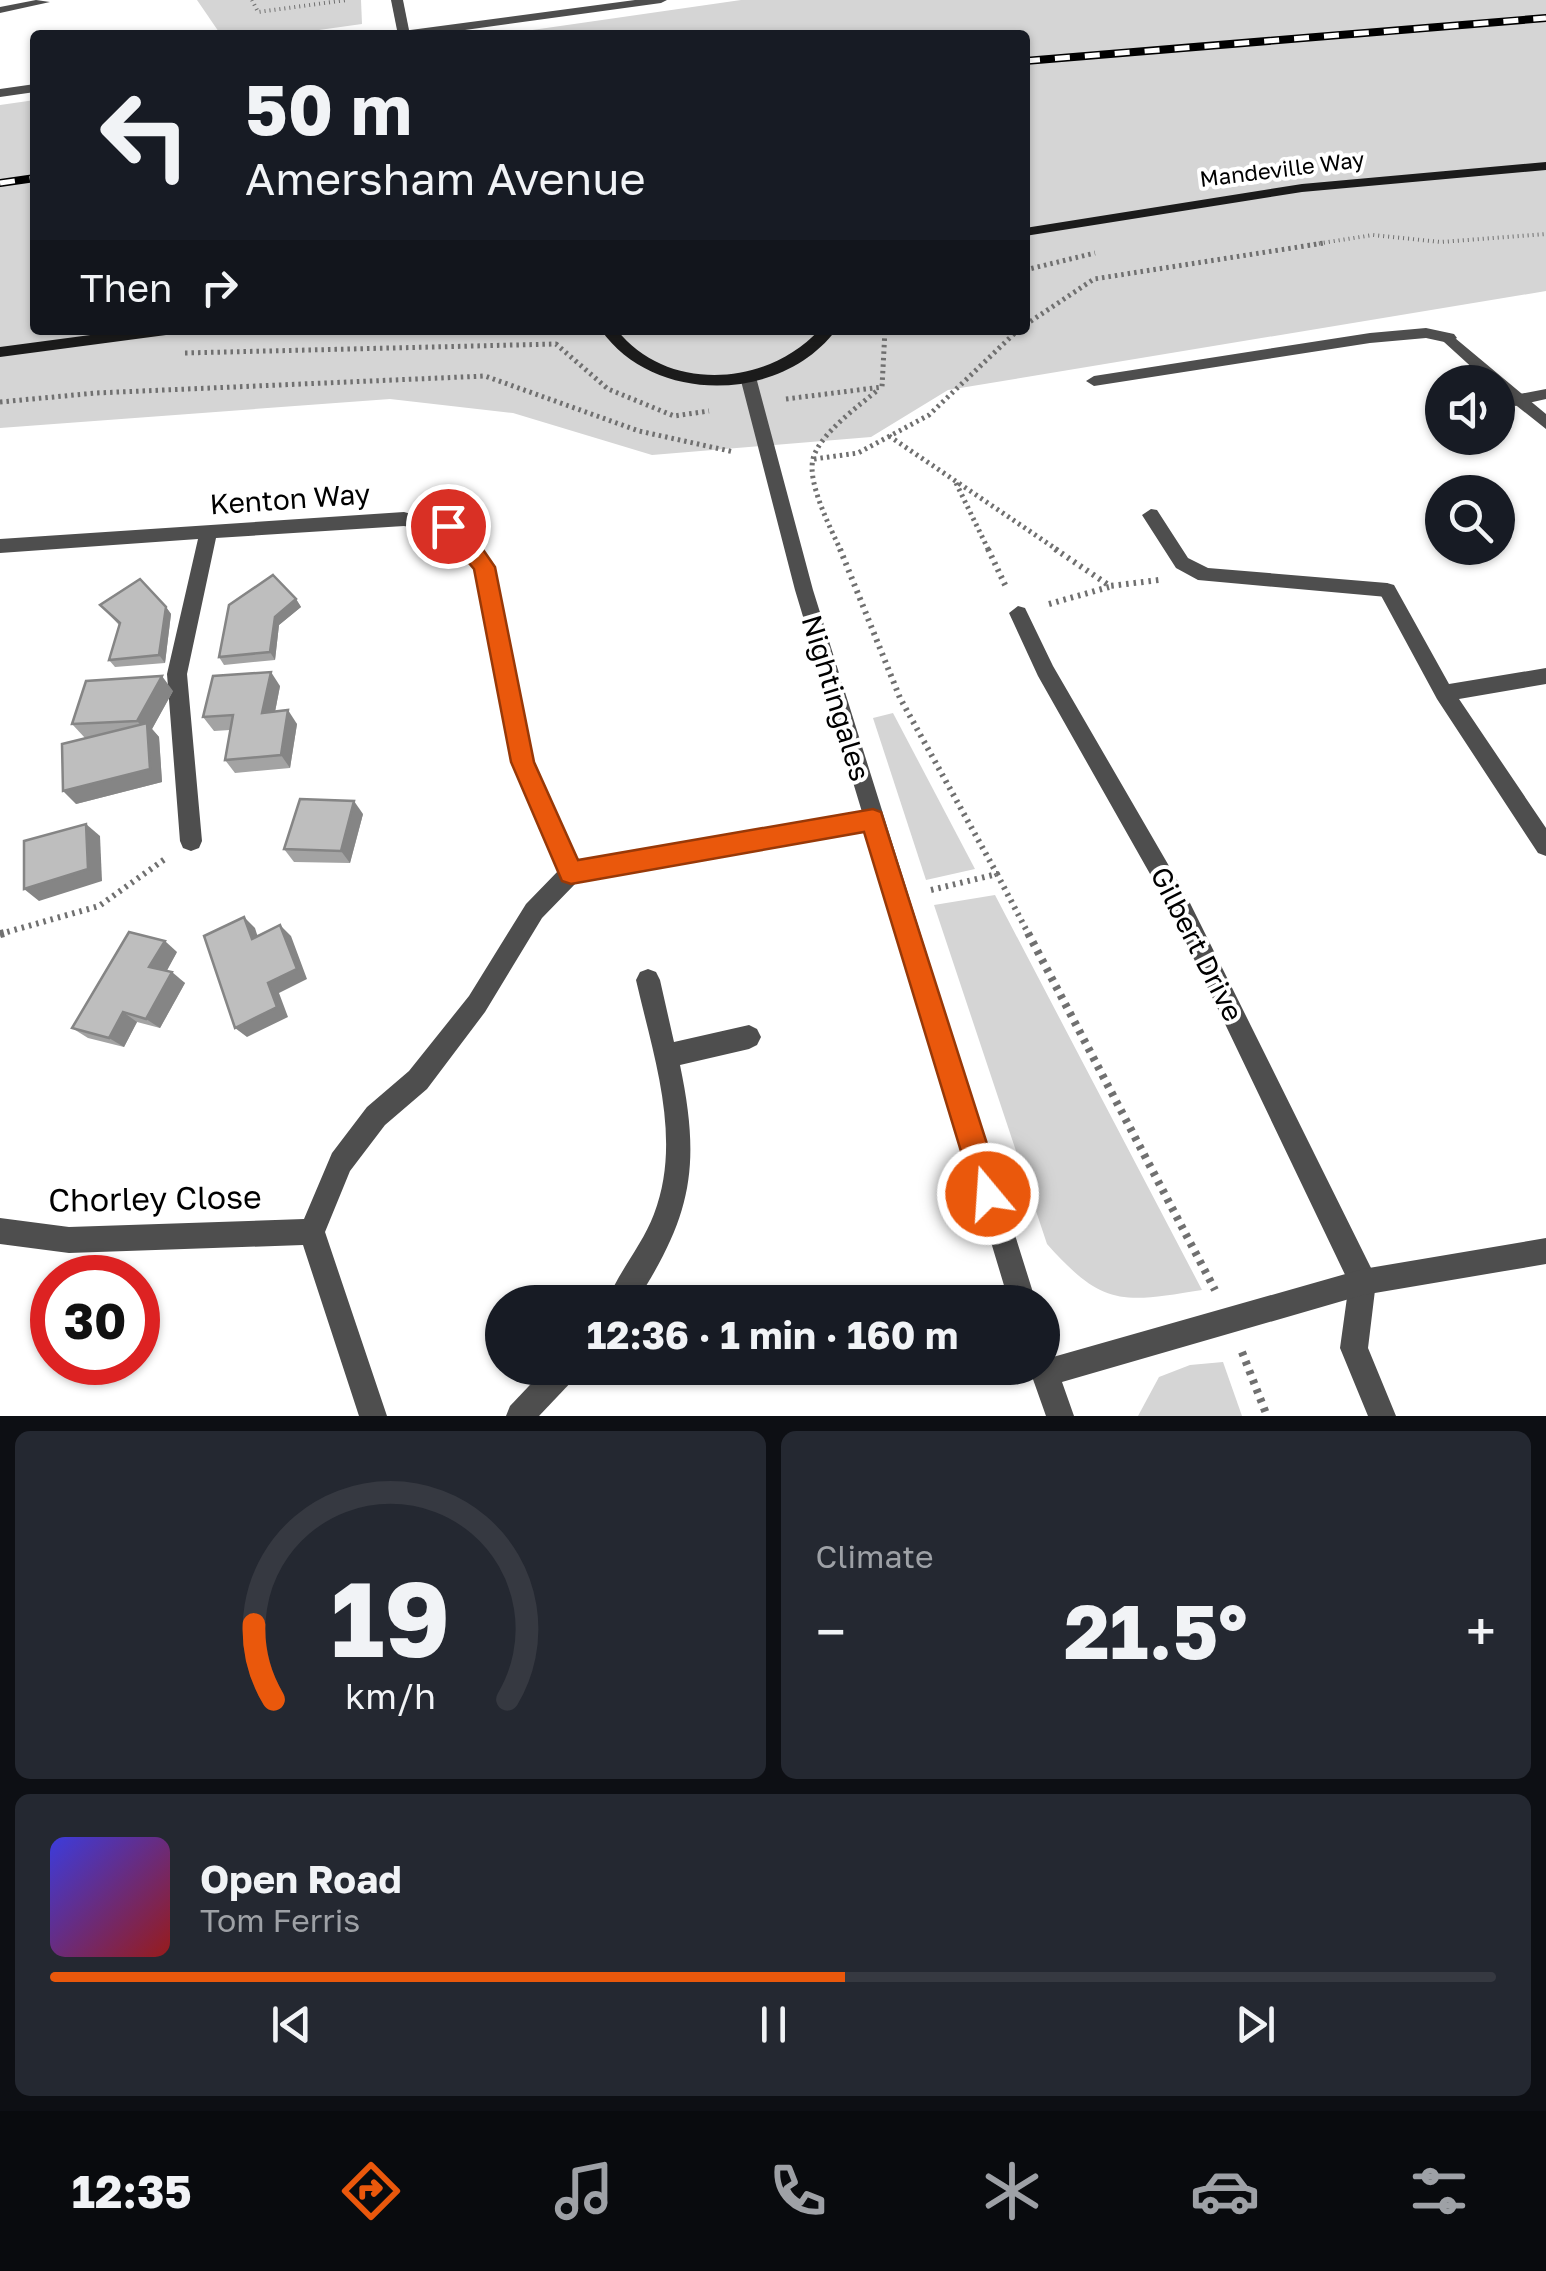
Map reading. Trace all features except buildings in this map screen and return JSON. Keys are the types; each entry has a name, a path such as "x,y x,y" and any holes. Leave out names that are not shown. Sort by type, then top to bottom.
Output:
{"main road":[{"name":"Mandeville Way","path":"1030,231 1302,188 1546,166"},
{"path":"0,352 128,335"},
{"path":"613,335 630,355 652,367 715,380 748,377 784,366 812,349 824,335"}],"street":[{"path":"397,0 402,30"},
{"path":"440,30 661,0"},
{"path":"0,10 44,2"},
{"path":"0,93 30,89"},
{"path":"1094,381 1370,338 1426,333 1449,338 1478,365"},
{"name":"Nightingales","path":"748,377 873,819 1018,1285"},
{"path":"1516,400 1546,394"},
{"path":"1516,400 1546,423"},
{"path":"1151,515 1182,563 1205,575 1387,590 1444,693 1546,846"},
{"name":"Kenton Way","path":"0,546 404,519 448,526 470,546 484,567 522,762 571,873"},
{"path":"191,841 177,674 208,532"},
{"name":"Gilbert Drive","path":"1018,612 1046,670 1179,904 1363,1282"},
{"path":"1444,693 1546,676"},
{"path":"373,1416 312,1232 341,1162 376,1116 418,1080 477,1004 534,911 571,873 873,819"},
{"path":"631,1285 652,1254 680,1168 664,1056 648,980"},
{"path":"664,1056 748,1037"},
{"name":"Chorley Close","path":"0,1231 70,1240 312,1232"},
{"path":"1060,1365 1363,1282 1546,1250"},
{"path":"1363,1282 1354,1348 1382,1416"},
{"path":"520,1416 548,1385"},
{"path":"1049,1385 1060,1416"}],"path":[{"path":"252,0 258,12 347,0"},
{"path":"1030,322 1094,279 1372,235 1440,242 1546,234"},
{"path":"885,335 882,387 834,427 813,459 818,493 900,698 1208,1272 1267,1416"},
{"path":"813,459 858,453 929,415 1013,335"},
{"path":"168,354 556,344 608,389 674,416 882,387"},
{"path":"0,402 96,392 485,376 639,430 770,461"},
{"path":"890,436 1110,586"},
{"path":"955,480 1018,612 1110,586 1205,575"},
{"path":"0,934 99,906 191,841"},
{"path":"897,898 997,874"}],"shaded area":[{"path":"197,0 361,0 362,24 319,30 218,30"},
{"path":"741,0 1546,0 1546,291 948,390 871,437 652,455 513,413 390,399 0,428 0,105 30,101 30,335 1030,335 1030,30 533,30"},
{"path":"893,713 975,869 926,880 873,718"},
{"path":"995,895 1202,1290 1152,1297 1116,1296 1084,1280 1047,1244 934,905"},
{"path":"1223,1362 1242,1416 1138,1416 1159,1377 1190,1365"}],"railway":[{"path":"1030,61 1546,18"},
{"path":"0,183 30,179"}],"route":[{"path":"448,526 470,546 484,567 522,762 571,873 873,819 988,1194"}]}
